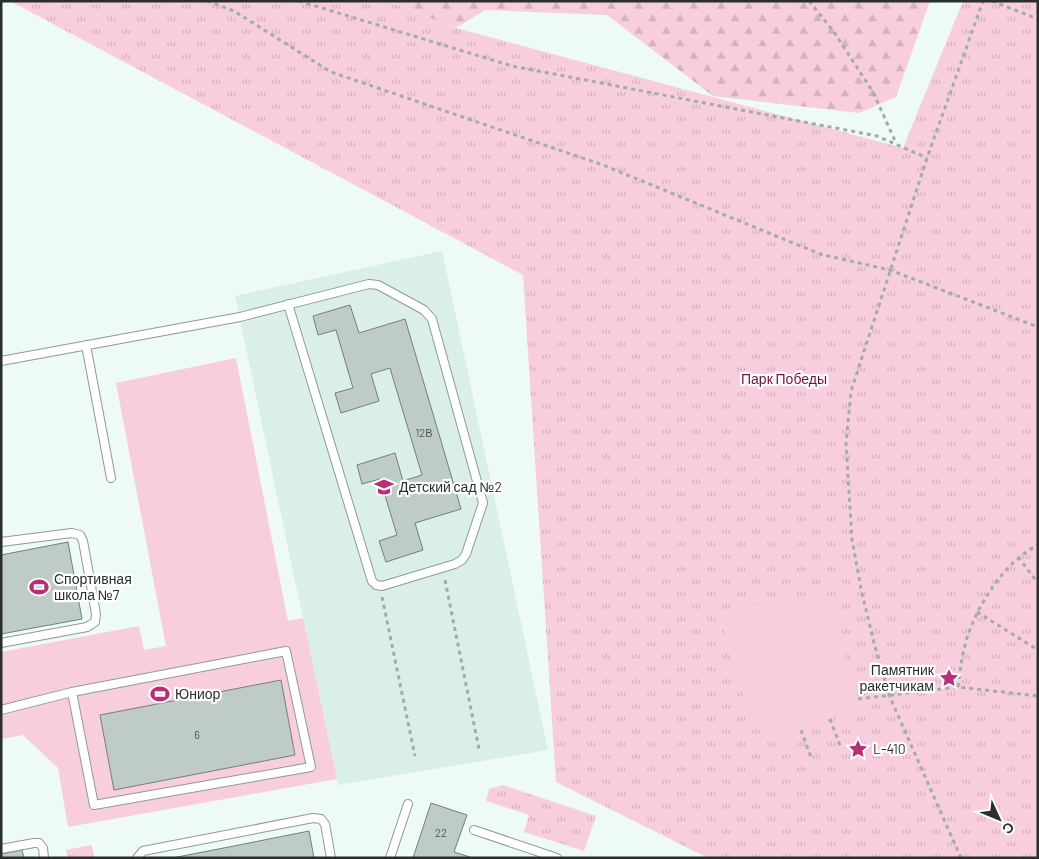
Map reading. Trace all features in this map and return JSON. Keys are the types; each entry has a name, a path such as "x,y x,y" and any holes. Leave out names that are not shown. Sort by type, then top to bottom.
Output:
{"lane":[{"path":"1,361 240,316 288,304 373,283 424,310 432,319 483,503 466,554 462,560 455,564 380,586 372,581 288,304"},
{"path":"86,345 111,478"},
{"path":"1,542 72,533 80,535 83,541 96,614 95,622 88,627 1,643"},
{"path":"1,710 72,692 286,651 311,766 94,805 72,692"},
{"path":"390,858 408,804"},
{"path":"137,858 143,851 313,818 320,819 324,824 331,858"},
{"path":"474,830 557,858"},
{"path":"1,849 39,843 43,848 44,858"}],"path":[{"path":"207,1 234,11 330,72 603,166 820,254 890,270 1038,327"},
{"path":"300,1 512,66 877,136 927,158"},
{"path":"809,1 834,32 873,92 896,143"},
{"path":"961,858 889,695 872,634 854,547 846,443 851,391 927,158 983,1"},
{"path":"992,1 1038,19"},
{"path":"958,687 967,638 977,612 1003,574 1018,558 1038,544"},
{"path":"1018,558 1038,583"},
{"path":"442,568 479,749"},
{"path":"380,586 415,756"},
{"path":"977,612 1038,650"},
{"path":"858,699 958,687 1038,696"},
{"path":"830,719 841,748"},
{"path":"801,730 812,760"}],"shaded area":[{"name":"Детский сад №2","path":"442,251 548,750 338,785 235,296"}],"green space":[{"name":"Парк Победы","path":"10,1 387,1 456,28 903,148 963,1 1038,1 1038,858 708,858 556,782 523,275"},
{"path":"387,1 930,1 896,97 859,113 713,96 607,15 485,10 456,28"},
{"name":"Юниор","path":"236,358 288,621 303,618 337,779 68,827 58,768 23,735 1,739 1,652 139,626 144,650 166,646 116,383"},
{"path":"828,595 859,706 830,719 773,739 760,731 751,717 724,633 728,621 743,607"},
{"path":"503,785 596,816 584,851 524,832 529,815 486,801 489,789"},
{"path":"92,845 94,858 68,858 66,850"}],"building":[{"path":"350,305 359,333 405,319 461,509 415,523 423,550 386,562 379,541 397,535 380,479 362,484 357,465 395,453 403,481 422,475 390,368 371,374 379,401 341,413 335,393 353,388 336,330 318,335 313,316"},
{"name":"Спортивная школа №7","path":"68,542 82,619 1,634 1,555"},
{"path":"281,680 295,755 114,790 100,715"},
{"path":"431,803 467,815 454,852 473,858 413,858"},
{"path":"309,831 314,858 172,858 234,846"},
{"path":"22,850 24,858 1,858 1,854"}],"place":[{"name":"Детский сад №2","path":"384,487"},
{"name":"Спортивная школа №7","path":"39,587"},
{"name":"Памятник ракетчикам","path":"949,678"},
{"name":"Юниор","path":"160,694"},
{"name":"L-410","path":"858,749"}]}
